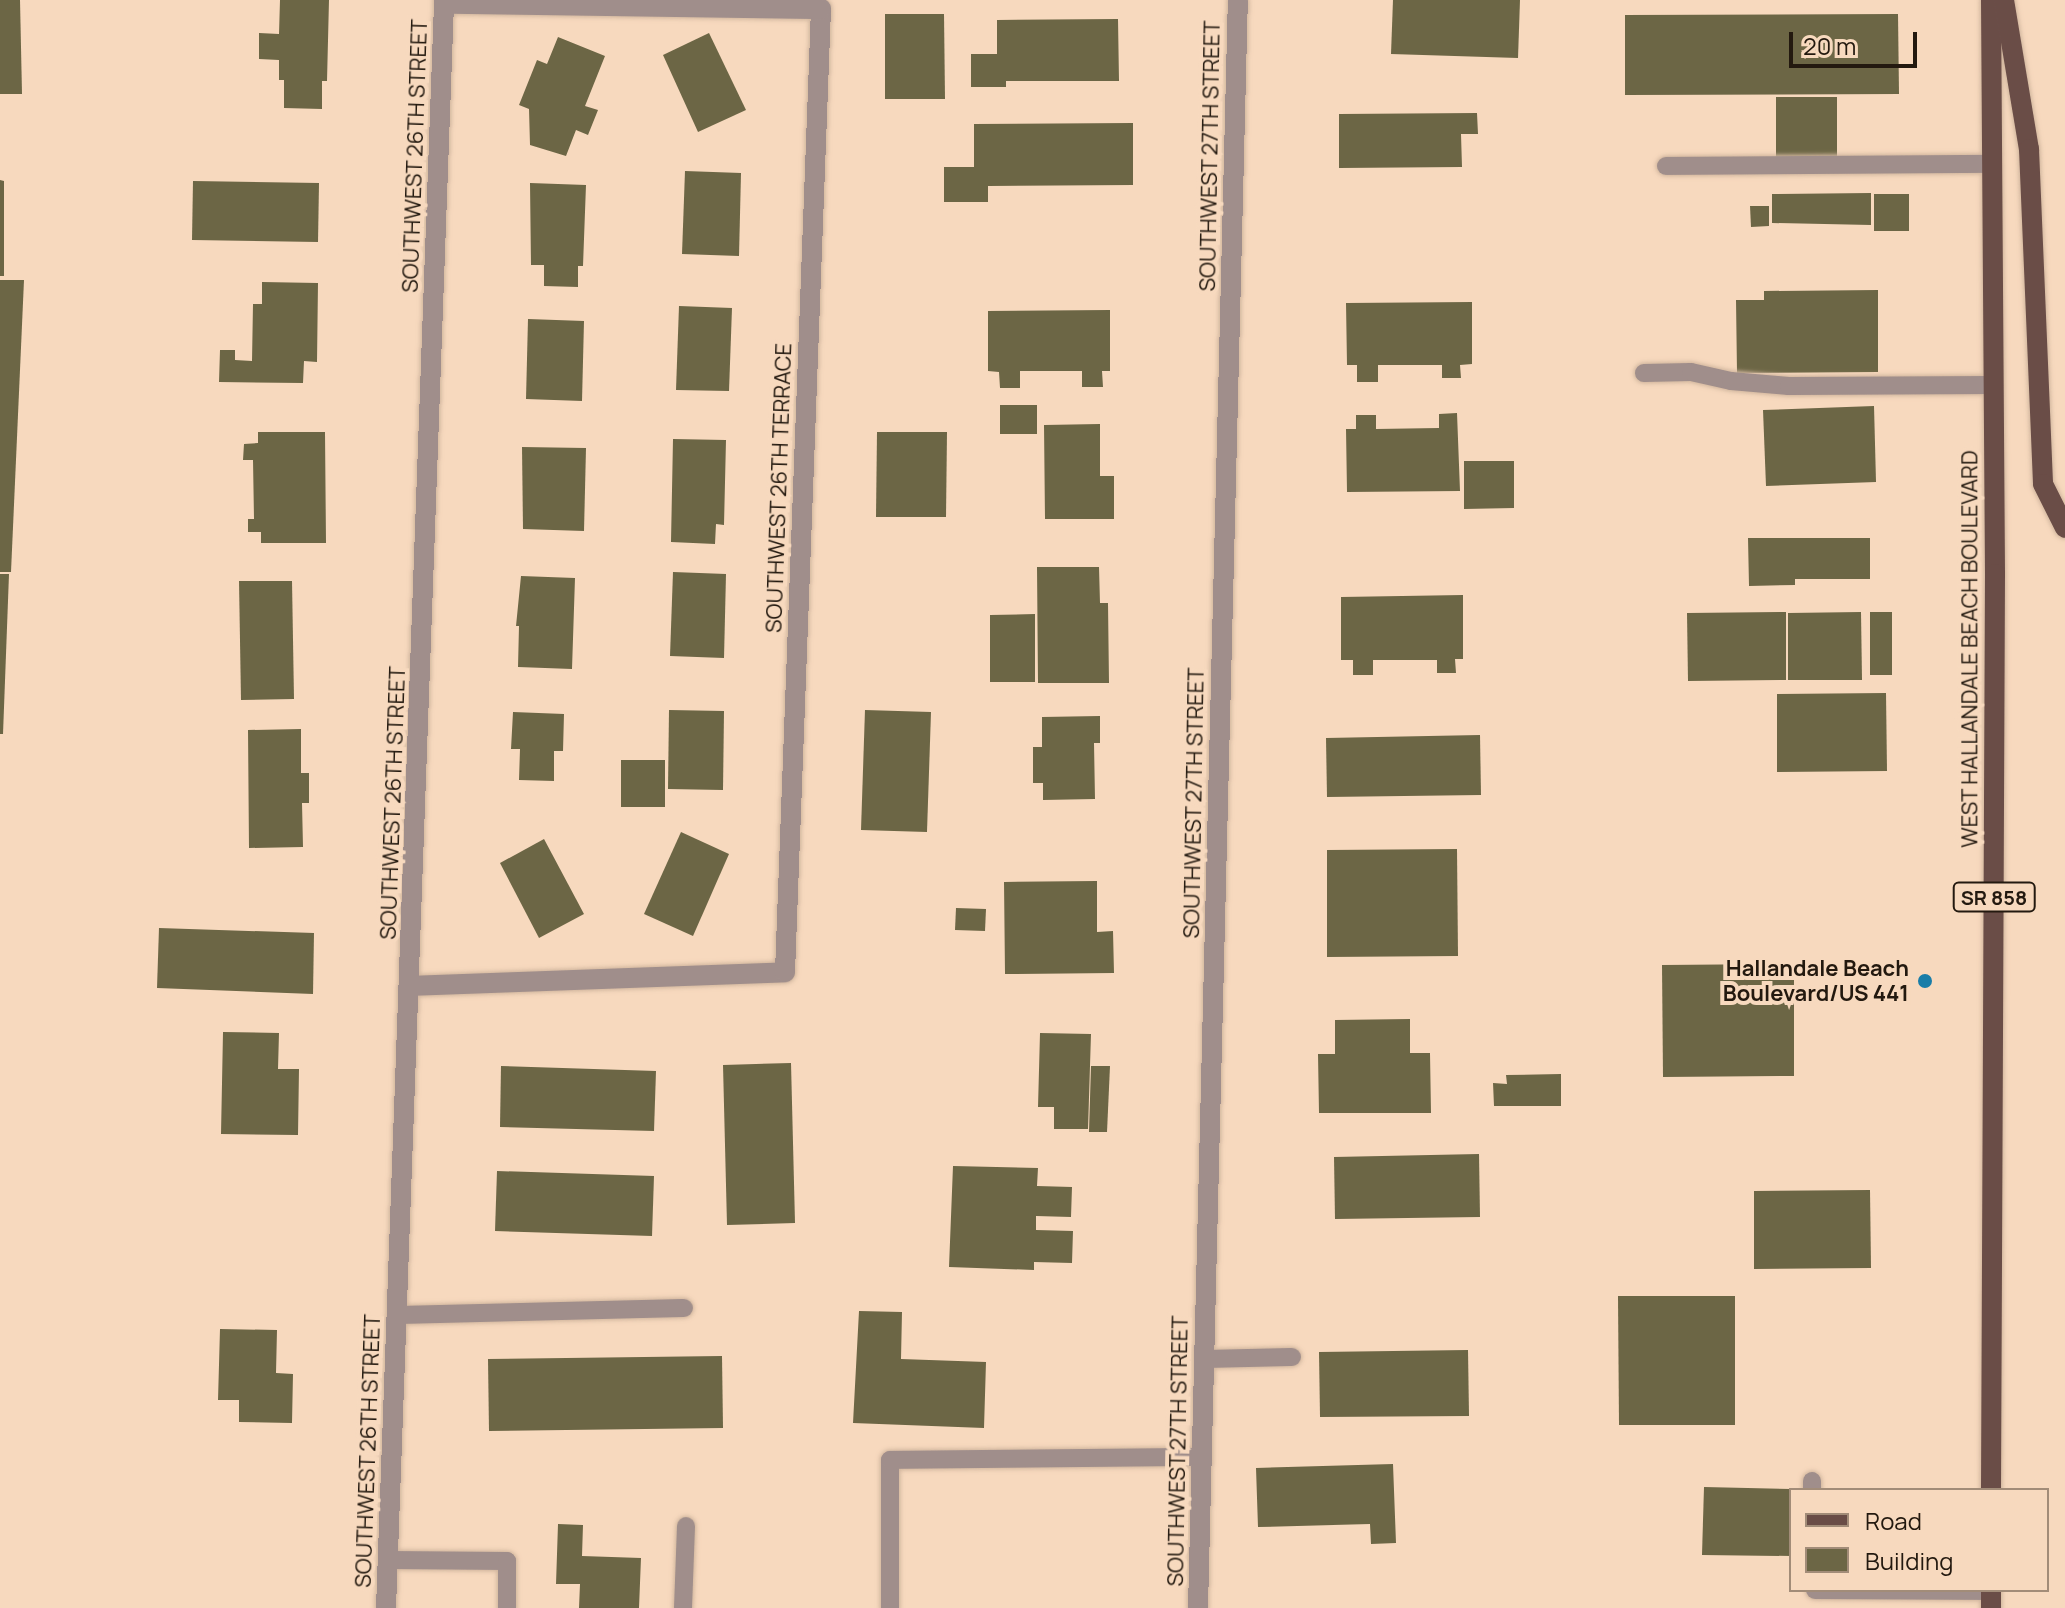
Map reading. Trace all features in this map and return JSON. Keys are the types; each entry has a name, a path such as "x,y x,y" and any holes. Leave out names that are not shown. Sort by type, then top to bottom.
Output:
{"main road":[{"name":"WEST HALLANDALE BEACH BOULEVARD","path":"1991,0 1991,1488"},
{"path":"2004,0 2029,149 2043,484 2065,528"}],"street":[{"name":"SOUTHWEST 27TH STREET","path":"1198,1608 1238,0"},
{"name":"SOUTHWEST 26TH TERRACE","path":"411,986 785,972 821,9 444,2"},
{"name":"SOUTHWEST 26TH STREET","path":"386,1608 411,986 444,2"}],"lane":[{"path":"1666,166 1992,164"},
{"path":"1644,373 1691,372 1731,381 1789,386 1993,385"},
{"path":"398,1315 684,1308"},
{"path":"1204,1359 1292,1357"},
{"path":"890,1608 890,1460 1201,1457"},
{"path":"683,1608 686,1526"},
{"path":"388,1560 507,1561 507,1608"},
{"path":"1874,1592 1991,1596"}],"building":[{"path":"0,0 20,0 22,94 0,94"},
{"path":"280,0 329,0 327,81 322,81 322,109 284,108 284,80 279,80 279,60 259,59 259,33 279,34"},
{"path":"1393,0 1520,0 1518,58 1391,54"},
{"path":"885,14 944,14 945,99 885,99"},
{"path":"1898,14 1899,94 1625,95 1625,15"},
{"path":"1118,19 1119,81 1006,81 1006,87 971,87 971,54 997,54 997,20"},
{"path":"709,33 746,110 698,132 663,55"},
{"path":"558,37 605,56 585,106 598,110 588,135 576,130 566,156 530,145 529,109 519,105 537,60 547,64"},
{"path":"1776,97 1837,97 1837,158 1776,158"},
{"path":"1477,113 1478,134 1461,134 1462,167 1339,168 1339,114"},
{"path":"1133,123 1133,185 988,186 988,202 944,202 944,167 974,167 974,124"},
{"path":"685,171 741,173 739,256 682,254"},
{"path":"0,180 4,181 4,276 0,276"},
{"path":"193,181 319,183 318,242 192,240"},
{"path":"530,183 586,185 583,266 578,266 578,287 544,286 544,265 531,265"},
{"path":"1871,193 1871,225 1772,223 1772,194"},
{"path":"1874,194 1909,194 1909,231 1874,231"},
{"path":"1750,206 1769,206 1769,226 1751,227"},
{"path":"0,280 24,280 11,572 0,572"},
{"path":"262,282 318,283 317,362 304,361 303,383 219,382 220,350 235,350 235,360 252,361 253,304 262,304"},
{"path":"1878,290 1878,372 1737,373 1736,300 1764,300 1764,291"},
{"path":"1472,302 1472,364 1460,365 1461,378 1442,378 1442,365 1378,365 1378,382 1357,382 1357,365 1347,365 1346,303"},
{"path":"679,306 732,308 729,391 676,390"},
{"path":"1110,310 1110,371 1102,371 1103,387 1082,387 1082,371 1020,371 1020,388 1000,388 999,372 988,371 988,311"},
{"path":"528,319 584,321 582,401 526,399"},
{"path":"1000,405 1037,405 1037,434 1000,434"},
{"path":"1874,406 1876,482 1766,486 1763,410"},
{"path":"1457,413 1460,491 1347,492 1346,429 1356,429 1356,415 1376,415 1376,429 1439,428 1439,414"},
{"path":"1100,424 1100,476 1114,476 1114,519 1045,519 1044,425"},
{"path":"258,432 325,432 326,543 261,543 261,532 248,532 248,519 254,519 253,460 243,460 244,444 258,443"},
{"path":"877,432 947,432 946,517 876,517"},
{"path":"673,439 726,440 724,525 716,524 715,544 671,542"},
{"path":"522,447 586,448 584,531 523,529"},
{"path":"1464,461 1514,461 1514,508 1464,509"},
{"path":"1748,538 1870,538 1870,579 1795,579 1795,585 1749,586"},
{"path":"1037,567 1099,567 1100,603 1108,603 1109,683 1038,683"},
{"path":"673,572 726,574 724,658 670,656"},
{"path":"0,574 9,574 3,734 0,734"},
{"path":"521,576 575,578 572,669 518,667 519,626 516,626"},
{"path":"239,581 292,581 294,699 241,700"},
{"path":"1463,595 1463,659 1455,659 1456,673 1437,673 1437,660 1373,660 1373,675 1353,675 1353,660 1341,660 1341,597"},
{"path":"1786,612 1786,680 1688,681 1687,613"},
{"path":"1861,612 1862,680 1788,680 1788,613"},
{"path":"1870,612 1892,612 1892,675 1870,675"},
{"path":"1035,614 1035,682 990,682 990,615"},
{"path":"1886,693 1887,771 1777,772 1777,694"},
{"path":"669,710 724,711 723,790 668,789"},
{"path":"865,710 931,712 927,832 861,830"},
{"path":"513,712 564,714 563,751 554,751 554,781 519,780 520,749 511,749"},
{"path":"1100,716 1100,743 1094,743 1095,799 1043,800 1043,783 1033,783 1033,747 1042,747 1042,717"},
{"path":"301,729 301,773 309,773 309,803 302,803 303,847 249,848 248,730"},
{"path":"1480,735 1481,795 1327,797 1326,738"},
{"path":"621,760 665,760 665,807 621,807"},
{"path":"681,832 729,854 693,936 644,914"},
{"path":"544,839 584,914 539,938 500,863"},
{"path":"1457,849 1458,956 1327,957 1327,850"},
{"path":"1097,881 1097,932 1113,931 1114,973 1005,974 1004,882"},
{"path":"956,908 986,909 985,931 955,930"},
{"path":"159,928 314,933 313,994 157,988"},
{"path":"1794,964 1794,1076 1663,1077 1662,965"},
{"path":"1410,1019 1410,1053 1430,1053 1431,1113 1319,1113 1318,1054 1335,1054 1335,1020"},
{"path":"223,1032 279,1033 278,1069 299,1069 298,1135 221,1134"},
{"path":"1040,1033 1091,1034 1088,1129 1054,1129 1054,1107 1038,1107"},
{"path":"791,1063 795,1223 727,1225 723,1065"},
{"path":"501,1066 656,1071 654,1131 500,1127"},
{"path":"1091,1066 1110,1066 1107,1132 1089,1132"},
{"path":"1561,1074 1561,1106 1494,1106 1493,1083 1507,1084 1506,1075"},
{"path":"1479,1154 1480,1217 1335,1219 1334,1157"},
{"path":"953,1166 1038,1168 1037,1186 1072,1187 1071,1217 1036,1216 1036,1230 1073,1231 1072,1263 1034,1262 1034,1270 949,1267"},
{"path":"497,1171 654,1176 652,1236 495,1231"},
{"path":"1870,1190 1871,1268 1754,1269 1754,1191"},
{"path":"1618,1296 1735,1296 1735,1425 1619,1425"},
{"path":"859,1311 902,1312 901,1359 986,1362 984,1428 853,1423"},
{"path":"220,1329 277,1330 276,1373 293,1374 292,1423 239,1422 239,1400 218,1400"},
{"path":"1468,1350 1469,1416 1320,1417 1319,1352"},
{"path":"722,1356 723,1428 489,1431 488,1359"},
{"path":"1393,1464 1396,1543 1371,1544 1370,1524 1258,1527 1256,1468"},
{"path":"1704,1487 1789,1489 1789,1556 1702,1555"},
{"path":"558,1524 583,1525 582,1556 641,1558 639,1608 579,1608 580,1584 556,1584"}],"place":[{"name":"Hallandale Beach Boulevard/US 441","path":"1925,981"}]}
